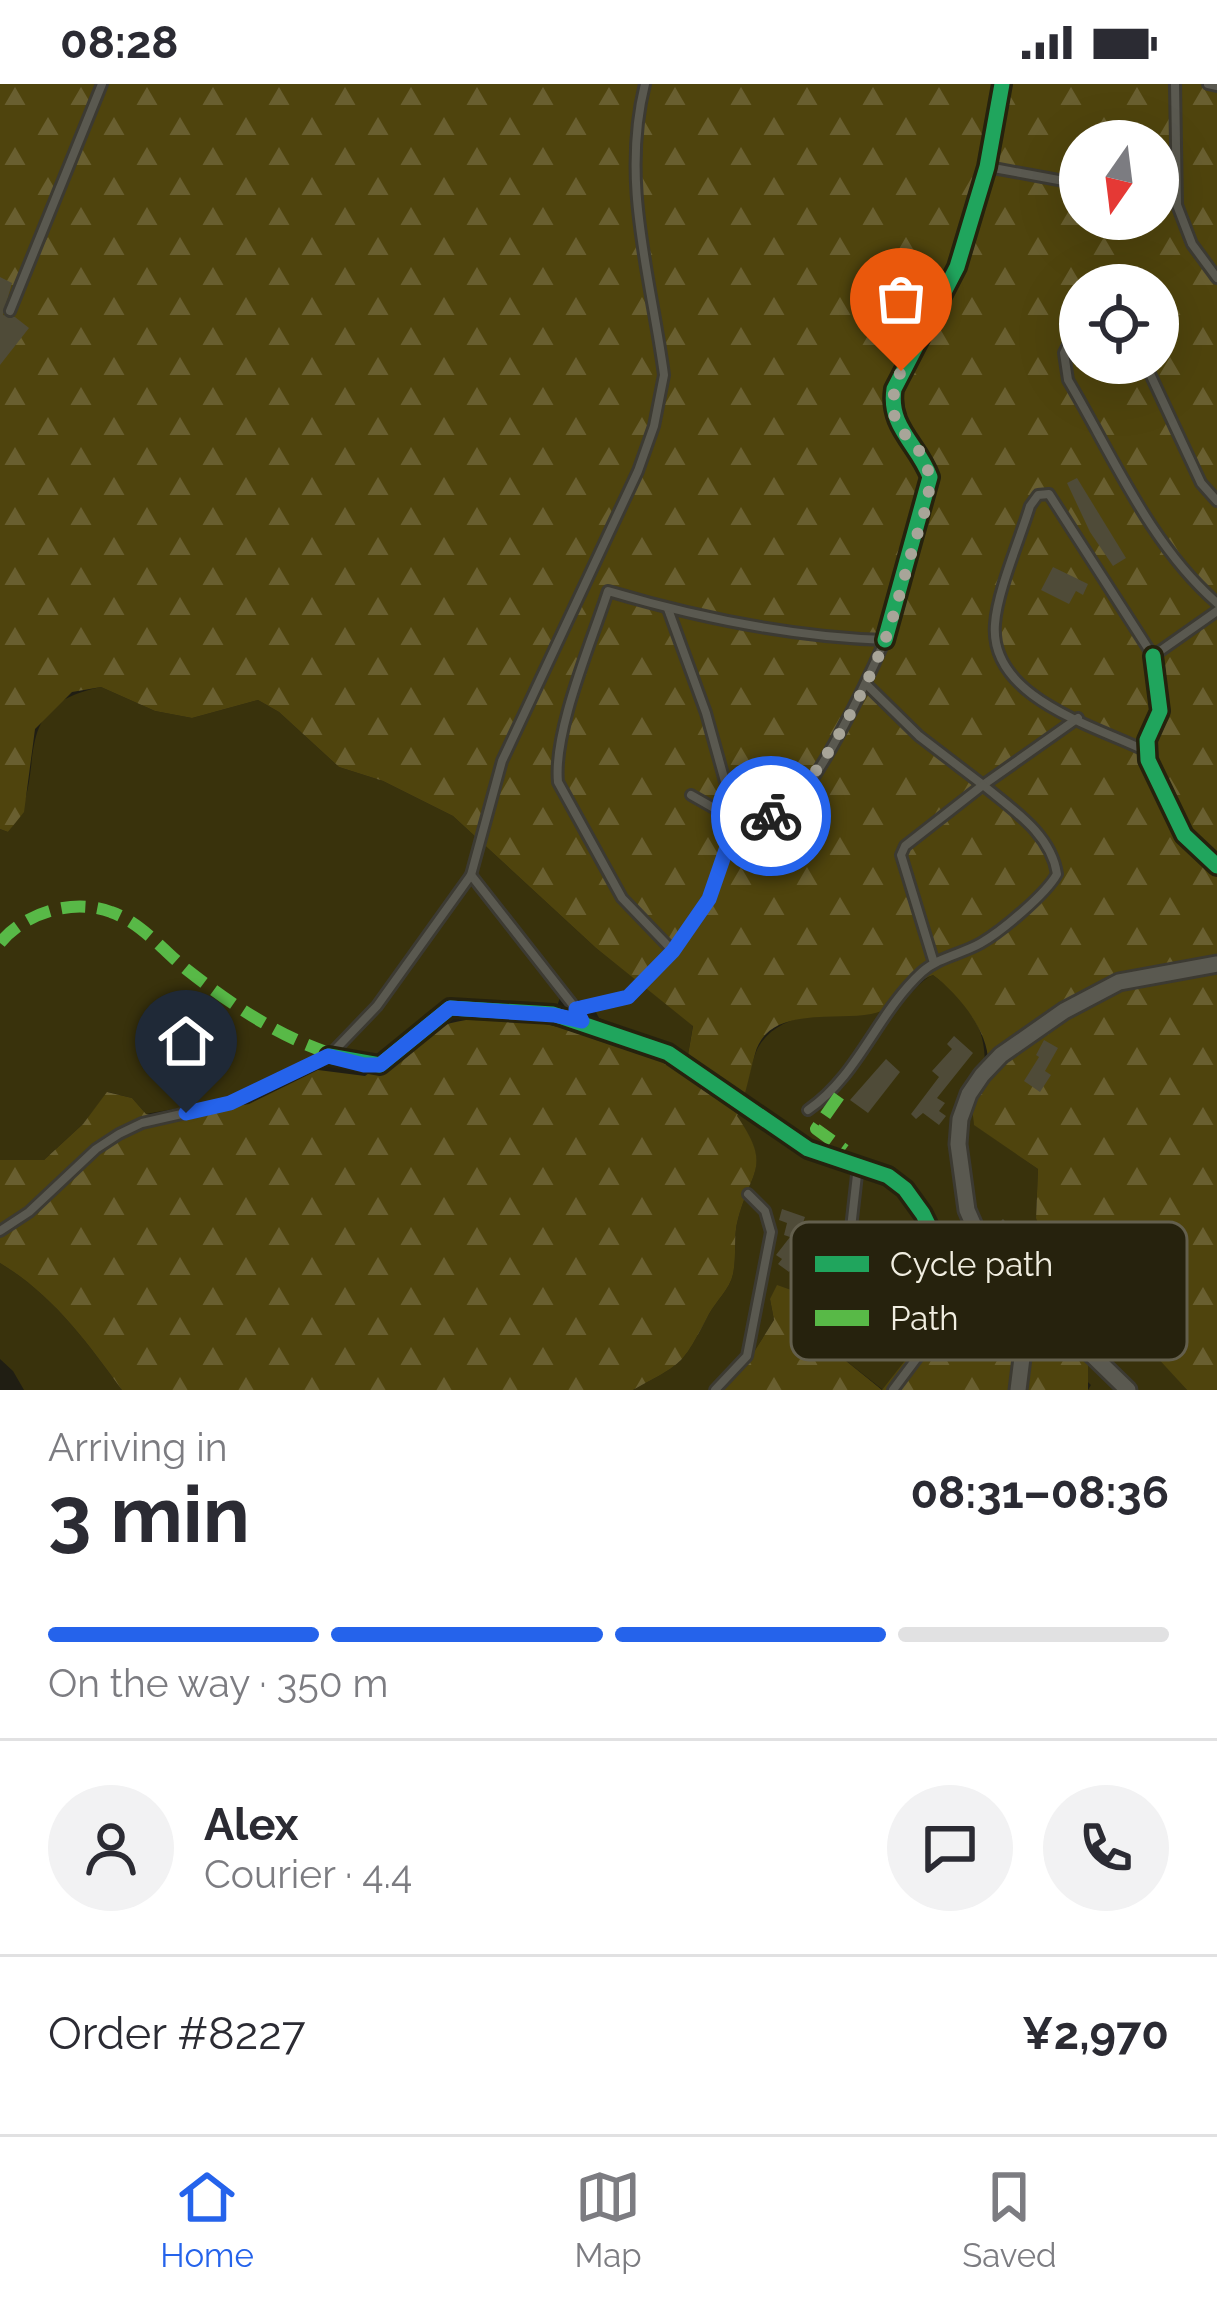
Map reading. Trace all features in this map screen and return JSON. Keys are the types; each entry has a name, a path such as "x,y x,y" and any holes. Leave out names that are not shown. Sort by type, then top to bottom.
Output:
{"street":[{"path":"885,640 930,477 898,428 891,407 894,389 958,267 986,167 1002,84"},
{"path":"1154,656 1160,711 1146,751 1184,836 1217,866"},
{"path":"973,1222 958,1144 960,1119 982,1075 1001,1055 1064,1011 1118,982 1217,964"},
{"path":"328,1056 380,1065 450,1008 579,1015 668,1053 808,1149 888,1177 905,1189 927,1222"},
{"path":"1018,1390 1022,1360"},
{"path":"1097,1360 1128,1390"}],"lane":[{"path":"10,311 102,84"},
{"path":"0,1231 119,1134 142,1123 230,1103 328,1056 377,1006 472,875 502,761 638,471 660,401 664,375 635,201 636,134 645,84"},
{"path":"1175,84 1177,205 1192,244 1217,278"},
{"path":"1208,84 1217,86"},
{"path":"986,167 1059,180"},
{"path":"1070,384 1161,537 1217,607 1154,656 1049,494 1038,495 1030,506 995,633 1006,672 1022,691 1146,751"},
{"path":"1155,384 1201,483 1217,501"},
{"path":"673,951 622,898 563,797 556,767 608,591 761,628 885,640 811,782 786,810 736,821 691,795"},
{"path":"472,875 579,1015 628,997 673,951 709,899 736,821 711,729 668,609"},
{"path":"808,1110 828,1096 895,1002 934,962 992,936 1058,874 1054,856 1030,824 919,736 866,684"},
{"path":"934,962 901,855 905,846 1078,718"},
{"path":"852,1222 858,1166"},
{"path":"715,1390 747,1356 771,1232 764,1211 748,1194"},
{"path":"893,1390 914,1360"}],"shaded area":[{"path":"101,687 155,711 192,718 258,700 279,712 339,767 383,781 453,816 596,948 693,1025 688,1055 599,1018 590,1001 560,998 557,1006 450,1001 426,1014 377,1060 329,1050 212,1102 146,1114 132,1098 108,1092 83,1124 44,1160 0,1160 0,829 8,832 21,811 39,727 50,710 70,697"},
{"path":"933,975 968,1008 983,1042 985,1060 975,1125 1038,1169 1036,1217 1040,1222 791,1222 791,1290 770,1299 774,1320 752,1355 714,1390 633,1390 680,1361 731,1279 737,1226 756,1168 753,1146 736,1116 759,1046 771,1032 804,1017 880,1008 906,997"},
{"path":"0,1263 52,1304 122,1390 24,1390 0,1359"},
{"path":"845,1360 906,1360 883,1390"},
{"path":"1065,1360 1161,1360 1187,1390 1088,1390 1091,1385"}],"green space":[{"path":"0,84 1217,84 1217,1390 1187,1390 1160,1360 1187,1360 1187,1222 1038,1222 1038,1169 974,1125 972,1096 986,1075 988,1059 980,1031 963,1004 933,975 881,1011 804,1018 774,1028 762,1038 737,1116 754,1146 756,1168 737,1226 731,1279 680,1361 633,1390 122,1390 52,1304 0,1263 0,1160 44,1160 83,1124 107,1092 132,1098 146,1114 168,1119 249,1104 318,1070 365,1076 428,1032 456,1022 487,1018 553,1026 675,1066 688,1055 693,1026 596,948 453,816 383,781 339,767 279,712 258,700 192,718 155,711 101,687 72,692 35,729 24,812 8,832 0,829"},
{"path":"777,1285 791,1290 791,1360 845,1360 882,1390 714,1390 752,1355 774,1320 770,1299"},
{"path":"906,1360 1088,1363 1088,1390 882,1390"}],"building":[{"path":"0,277 12,283 3,315 29,328 0,365"},
{"path":"1077,478 1126,558 1113,566 1090,532 1067,483"},
{"path":"1053,567 1088,584 1083,595 1076,591 1069,604 1041,590"},
{"path":"954,1036 973,1053 937,1098 945,1103 939,1111 946,1116 939,1125 923,1113 916,1119 911,1114 939,1077 932,1071 952,1049 947,1044"},
{"path":"1044,1040 1058,1048 1045,1071 1051,1075 1040,1092 1024,1081"},
{"path":"886,1059 900,1072 868,1113 850,1100"},
{"path":"782,1209 805,1217 803,1222 791,1222 789,1272 778,1264 782,1259 776,1255 790,1237 784,1235 787,1223 779,1220"}],"marked path":[{"path":"0,943 23,923 51,911 82,907 111,912 141,929 237,1006 274,1029 332,1054"},
{"path":"839,1096 816,1129 845,1150"}],"cycle path":[{"path":"885,640 930,477 895,414 894,389 957,267 987,167 1002,84"},
{"path":"1153,656 1160,711 1147,740 1148,760 1184,835 1217,866"},
{"path":"329,1056 380,1065 450,1008 553,1014 668,1053 808,1149 888,1176 905,1189 927,1222"}],"way so far":[{"path":"771,816 786,810 811,782 866,684 885,640 923,514 930,477 898,428 891,407 901,371"}],"route":[{"path":"186,1113 230,1103 328,1056 380,1065 450,1008 582,1021 576,1009 620,1001 639,989 694,924 709,899 736,821 771,816"}]}
